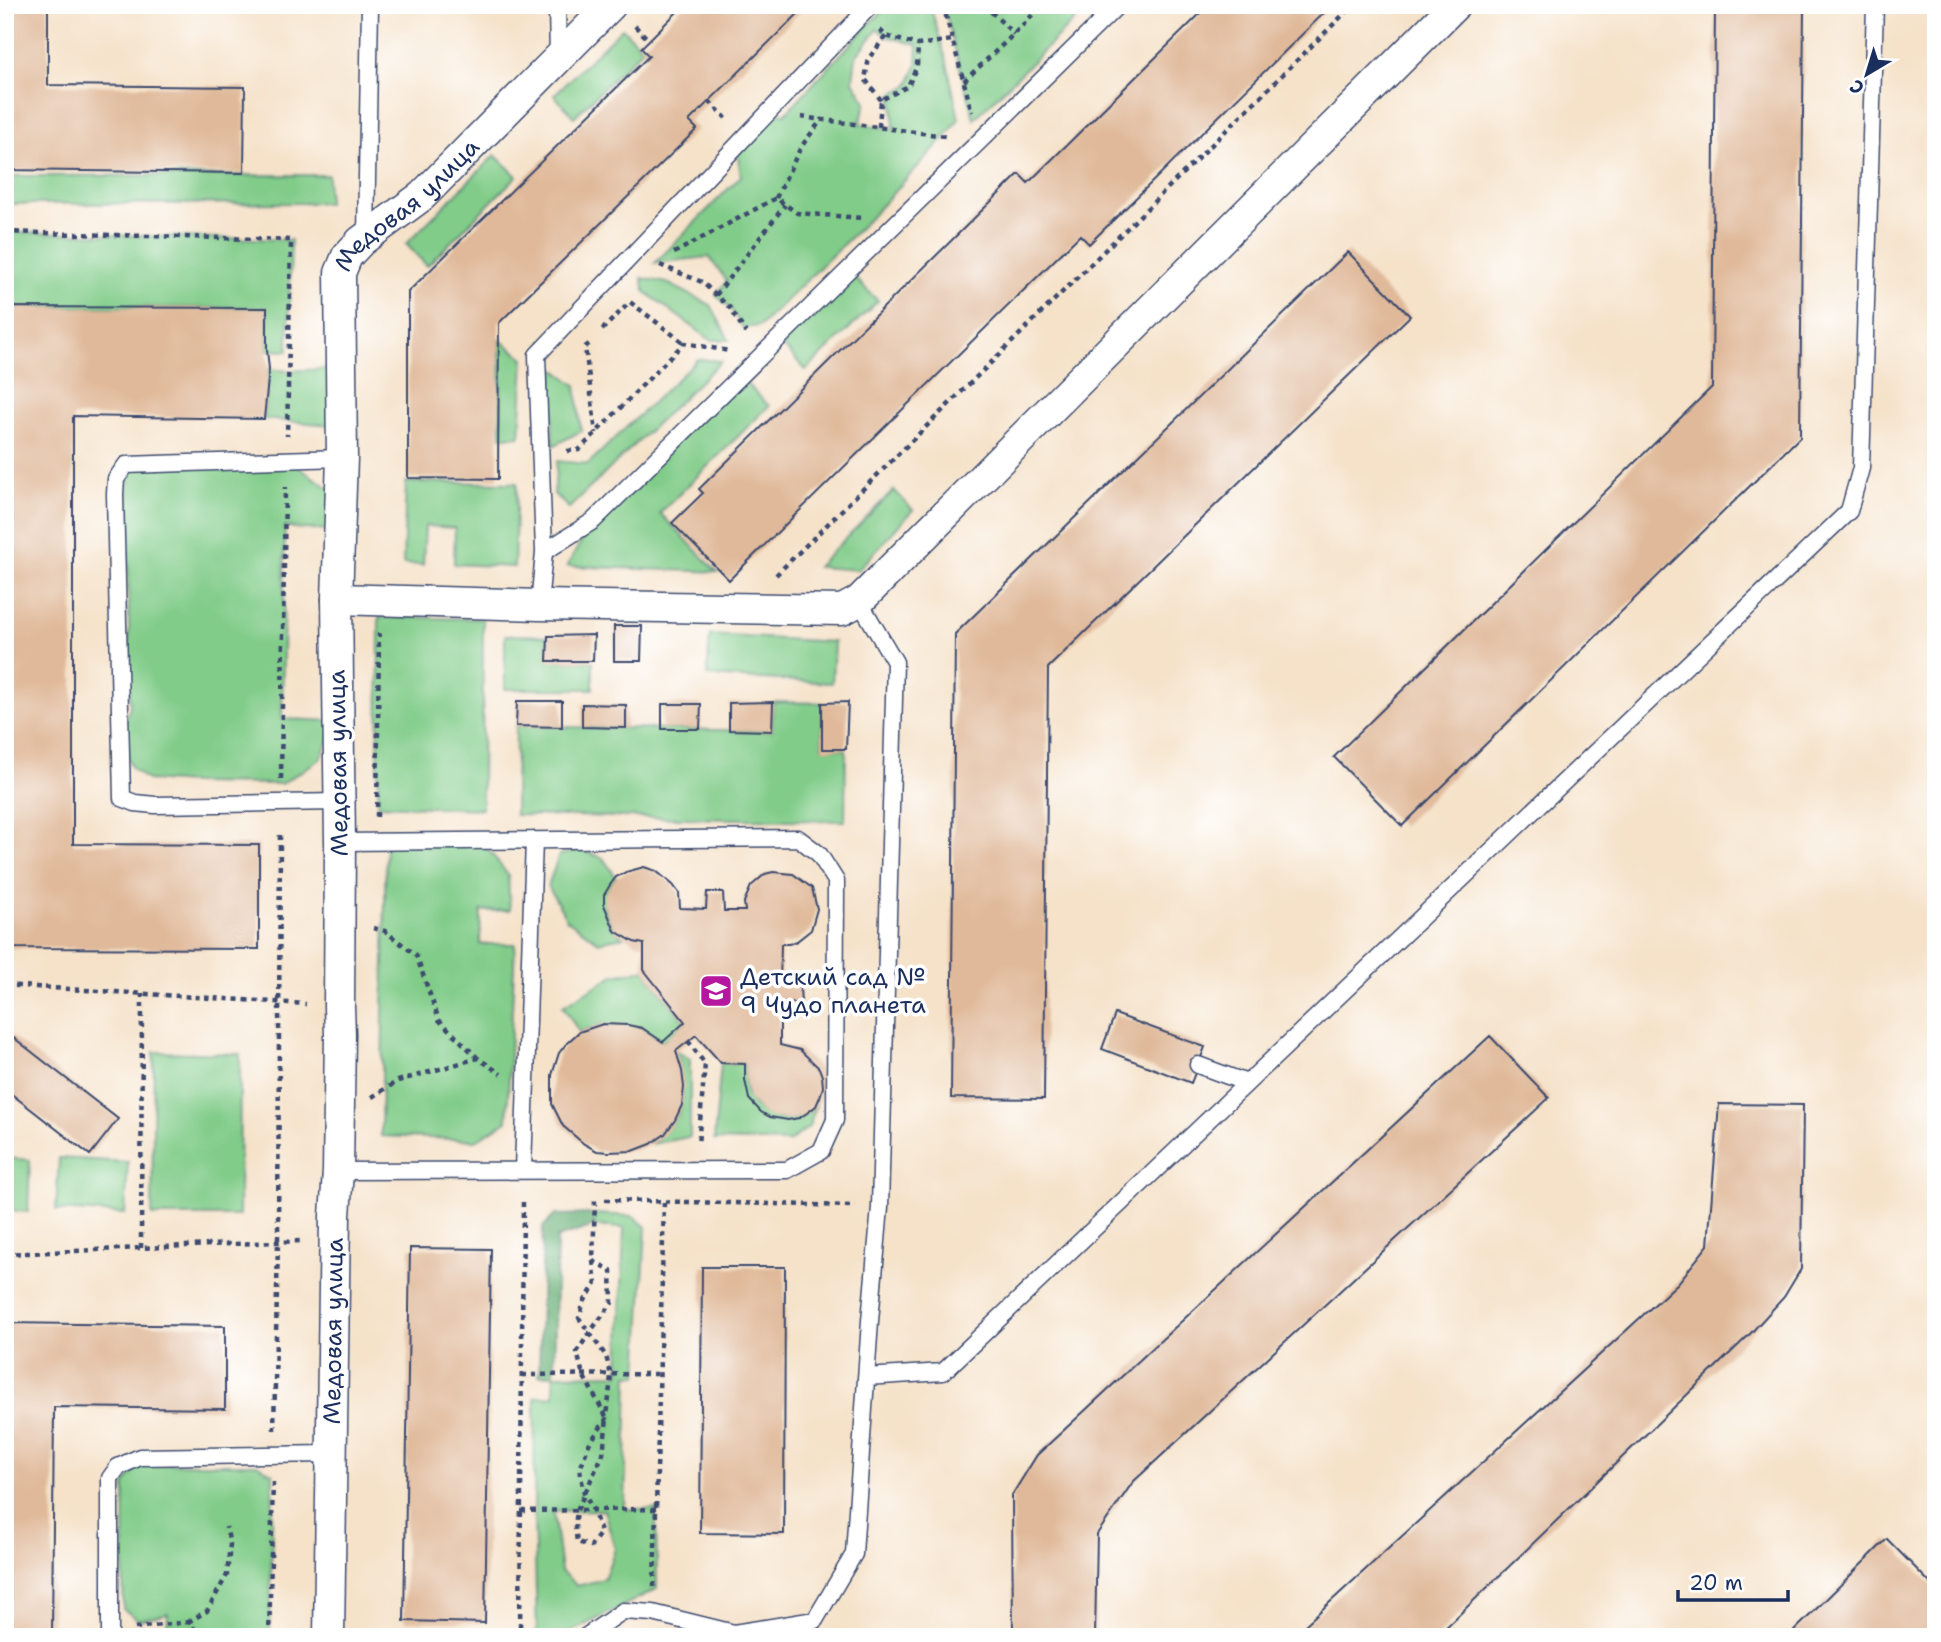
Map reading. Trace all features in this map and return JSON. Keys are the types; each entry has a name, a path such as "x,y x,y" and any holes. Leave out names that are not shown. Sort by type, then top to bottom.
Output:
{"street":[{"name":"Медовая улица","path":"329,1637 340,1034 337,599 342,458 340,273 357,246 422,196 611,5"},
{"path":"337,599 842,610 859,601 1455,5"}],"lane":[{"path":"357,246 370,5"},
{"path":"557,5 558,59"},
{"path":"544,552 593,521 1118,5"},
{"path":"866,1377 943,1372 1849,511 1861,468 1875,5"},
{"path":"539,605 544,552 537,355 867,10"},
{"path":"339,802 155,805 135,803 122,798 115,494 116,479 126,465 342,458"},
{"path":"585,1637 623,1611 653,1613 734,1633 815,1620 854,1554 880,1207 895,662 859,601"},
{"path":"338,1171 787,1170 821,1151 835,1120 836,881 819,853 798,838 340,842"},
{"path":"523,1170 534,840"},
{"path":"1198,1065 1247,1083"},
{"path":"110,1634 110,1478 118,1467 140,1457 331,1454"}],"path":[{"path":"769,113 980,141 943,5"},
{"path":"984,5 1014,34"},
{"path":"964,81 1042,5"},
{"path":"765,608 772,580 1353,5"},
{"path":"867,10 886,36 918,45 952,40"},
{"path":"879,127 881,100 865,79 869,58 886,36"},
{"path":"881,100 908,86 917,66 918,45"},
{"path":"761,356 730,308 702,282 655,263 776,198 801,147 822,119"},
{"path":"776,198 797,213 869,219 889,230"},
{"path":"716,295 785,205"},
{"path":"5,232 291,240 281,803 278,1242 269,1637"},
{"path":"596,433 585,347 630,302 684,343 761,356"},
{"path":"541,452 579,450 684,343"},
{"path":"377,842 379,600"},
{"path":"340,919 385,931 416,956 439,1020 478,1058 525,1091"},
{"path":"5,985 338,1007"},
{"path":"141,1248 142,994"},
{"path":"688,1041 705,1064 696,1170"},
{"path":"338,1117 398,1080 478,1058"},
{"path":"520,1637 523,1199 535,1199"},
{"path":"583,1200 880,1207"},
{"path":"595,1200 593,1261 596,1283 584,1302 579,1318 606,1356 611,1375 607,1418 603,1454 584,1493 577,1510 575,1527 578,1542 591,1546 601,1532 584,1493 580,1469 589,1444 607,1418"},
{"path":"653,1613 664,1201"},
{"path":"5,1254 336,1240"},
{"path":"593,1261 611,1270 612,1303 577,1352 583,1375 607,1418"},
{"path":"522,1375 660,1374"},
{"path":"521,1511 656,1509"},
{"path":"110,1634 188,1622 206,1611 227,1575 230,1544 226,1527"},
{"path":"188,1622 202,1637"}],"green space":[{"path":"890,5 930,5 947,63 959,119 869,219 760,326 743,328 730,308 716,295 727,281 709,257 655,263 741,176 736,146 769,112 785,114","holes":["878,29 886,36 918,45 917,66 908,86 892,94 894,129 860,124 866,102 853,81 856,56"]},
{"path":"943,5 1090,5 974,119"},
{"path":"622,28 643,49 574,117 554,95"},
{"path":"495,155 517,176 427,266 406,244"},
{"path":"328,175 328,203 5,204 5,176"},
{"path":"5,232 291,240 288,351 267,350 267,308 5,307"},
{"path":"848,271 878,301 806,370 777,340"},
{"path":"642,278 667,283 711,305 729,340 711,340 645,292"},
{"path":"500,340 524,358 520,436 501,437"},
{"path":"698,359 721,361 569,508 554,494 557,461 588,464"},
{"path":"552,367 576,385 581,431 553,446"},
{"path":"341,368 342,426 264,419 269,369 288,371"},
{"path":"740,377 769,406 660,513 717,572 567,566 593,521"},
{"path":"286,459 341,496 340,530 285,526 282,719 338,721 320,759 281,784 147,780 132,768 125,753 125,718 130,707 128,483 132,465"},
{"path":"406,482 517,483 514,567 454,564 455,528 425,526 423,565 403,564"},
{"path":"894,490 913,510 858,570 817,567"},
{"path":"379,617 483,619 482,809 378,805"},
{"path":"505,635 548,636 548,661 593,661 593,689 505,689"},
{"path":"710,635 834,642 832,683 707,676"},
{"path":"773,702 822,703 822,748 846,749 845,821 515,815 516,726 772,731"},
{"path":"482,841 508,875 510,910 481,911 480,944 515,944 507,1121 476,1140 381,1136 386,842"},
{"path":"581,850 603,858 616,877 607,893 605,909 611,924 623,937 599,942 567,920 548,886 559,855"},
{"path":"644,970 685,1022 663,1042 642,1028 603,1024 579,1032 563,1006 614,975"},
{"path":"676,1051 690,1059 690,1137 651,1144 672,1124 682,1103 683,1078"},
{"path":"154,1052 240,1054 239,1216 152,1216"},
{"path":"721,1063 745,1064 746,1093 757,1108 770,1116 797,1118 816,1106 809,1127 789,1142 714,1140"},
{"path":"5,1158 30,1160 28,1212 5,1210"},
{"path":"59,1158 128,1162 125,1214 56,1210"},
{"path":"594,1214 633,1216 646,1227 638,1375 628,1375 625,1509 656,1509 657,1589 561,1637 537,1637 535,1397 554,1396 554,1375 619,1374 624,1228 594,1226","holes":["604,1510 615,1549 604,1579 577,1586 561,1571 553,1511"]},
{"path":"594,1214 594,1226 557,1238 554,1375 539,1375 543,1227 555,1215"},
{"path":"139,1464 257,1464 273,1474 270,1637 132,1637 135,1632 167,1629 168,1613 139,1620 123,1609 125,1484"}],"building":[{"path":"5,5 48,5 48,85 245,87 244,173 5,170"},
{"path":"456,5 510,5 510,9 456,8"},
{"path":"684,5 807,5 689,121 697,129 499,323 498,479 408,478 408,292 649,56 641,48"},
{"path":"1209,5 1332,5 1089,244 1080,235 729,580 672,523 703,493 699,489 1019,174 1028,183"},
{"path":"1715,5 1804,5 1800,437 1402,826 1334,757 1712,387"},
{"path":"1348,252 1410,316 1048,668 1044,1099 951,1098 955,634"},
{"path":"5,307 267,308 269,369 264,419 73,416 73,844 259,845 259,949 5,948"},
{"path":"614,626 642,626 641,661 614,661"},
{"path":"594,635 593,661 547,661 548,636"},
{"path":"517,701 562,701 562,727 516,726"},
{"path":"773,702 772,731 729,730 729,703"},
{"path":"848,702 846,749 822,749 822,703"},
{"path":"582,704 626,705 626,728 582,727"},
{"path":"662,704 701,704 700,729 662,729"},
{"path":"644,867 656,871 673,885 679,893 680,908 706,909 707,892 723,892 724,911 745,911 744,902 751,886 765,874 773,872 793,874 812,888 817,909 811,930 797,941 781,944 780,985 800,987 801,1003 780,1003 780,1045 800,1050 819,1068 822,1076 820,1097 816,1106 807,1113 788,1120 770,1117 761,1112 749,1099 745,1064 721,1063 696,1035 676,1051 684,1087 682,1105 665,1134 651,1144 633,1151 597,1151 563,1126 552,1104 552,1075 559,1053 579,1032 603,1024 628,1025 642,1028 663,1042 685,1022 644,970 644,944 634,942 615,931 604,905 604,895 616,877"},
{"path":"1115,1014 1205,1047 1191,1083 1102,1049"},
{"path":"5,1031 118,1119 90,1155 5,1089"},
{"path":"1490,1036 1549,1098 1133,1482 1097,1534 1095,1637 1013,1637 1012,1495 1037,1455"},
{"path":"1719,1104 1803,1105 1801,1269 1784,1297 1750,1334 1436,1637 1292,1637 1678,1283 1708,1245"},
{"path":"410,1248 491,1249 485,1623 404,1621"},
{"path":"702,1267 785,1267 784,1534 700,1533"},
{"path":"5,1323 225,1326 225,1409 54,1407 52,1637 5,1637"},
{"path":"1887,1539 1936,1589 1936,1637 1788,1637"}],"place":[{"name":"Детский сад № 9 Чудо планета","path":"716,991"}]}
